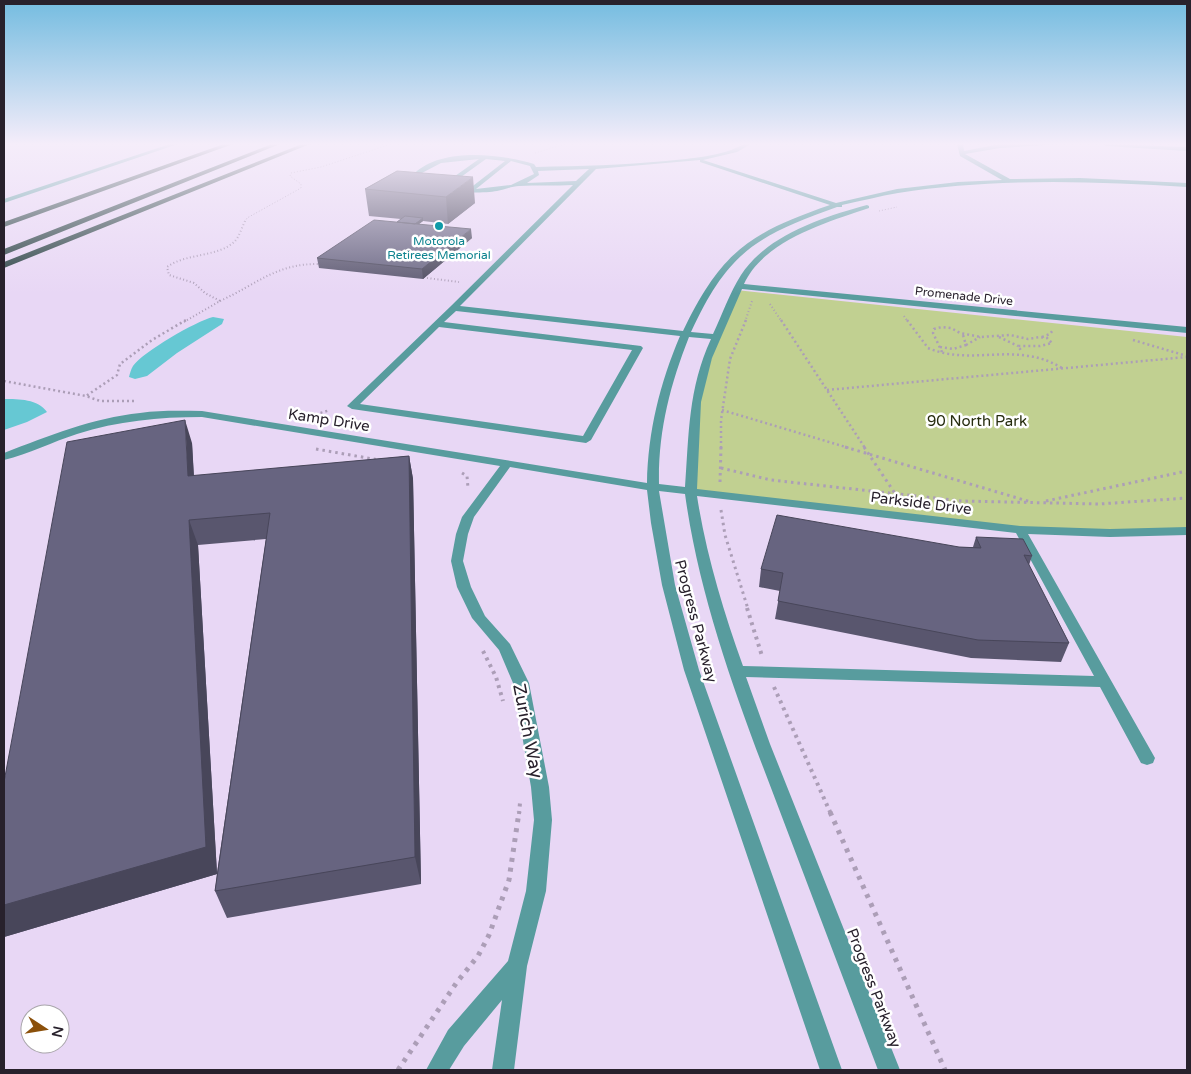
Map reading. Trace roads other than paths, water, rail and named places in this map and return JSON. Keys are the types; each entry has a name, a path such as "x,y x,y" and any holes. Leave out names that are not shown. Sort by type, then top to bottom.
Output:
{"highway":[{"path":"4,225 90,194"},
{"path":"4,244 138,194"},
{"path":"4,252 150,194"},
{"path":"4,265 181,194"}],"street":[{"path":"4,201 25,194"},
{"path":"436,324 638,348 586,440 352,406 436,324 454,308 568,194"},
{"path":"813,194 852,206"},
{"path":"819,194 852,206"},
{"name":"Progress Parkway","path":"830,1070 701,700 670,595 656,519 653,487 656,435 662,400 685,334 721,268 744,248 787,223 892,194"},
{"name":"Progress Parkway","path":"889,1070 762,744 716,613 697,535 691,492 696,402 707,358 738,286 750,267 773,247 808,226 852,206 937,194"},
{"name":"Promenade Drive","path":"738,286 1187,330"},
{"path":"454,308 716,337"},
{"name":"Kamp Drive","path":"4,457 74,431 139,416 202,414 653,487"},
{"name":"Zurich Way","path":"503,1070 517,966 536,891 543,820 540,787 521,682 505,648 479,618 464,587 457,561 462,534 468,518 507,464"},
{"name":"Parkside Drive","path":"653,487 1020,530 1110,534 1187,531"},
{"path":"1020,530 1147,758"},
{"path":"737,671 1106,682"},
{"name":"Zurich Way","path":"437,1070 456,1038 517,966"}],"place":[{"name":"Motorola Retirees Memorial","path":"439,226"}],"park label":[{"name":"90 North Park","path":"977,421"}]}
